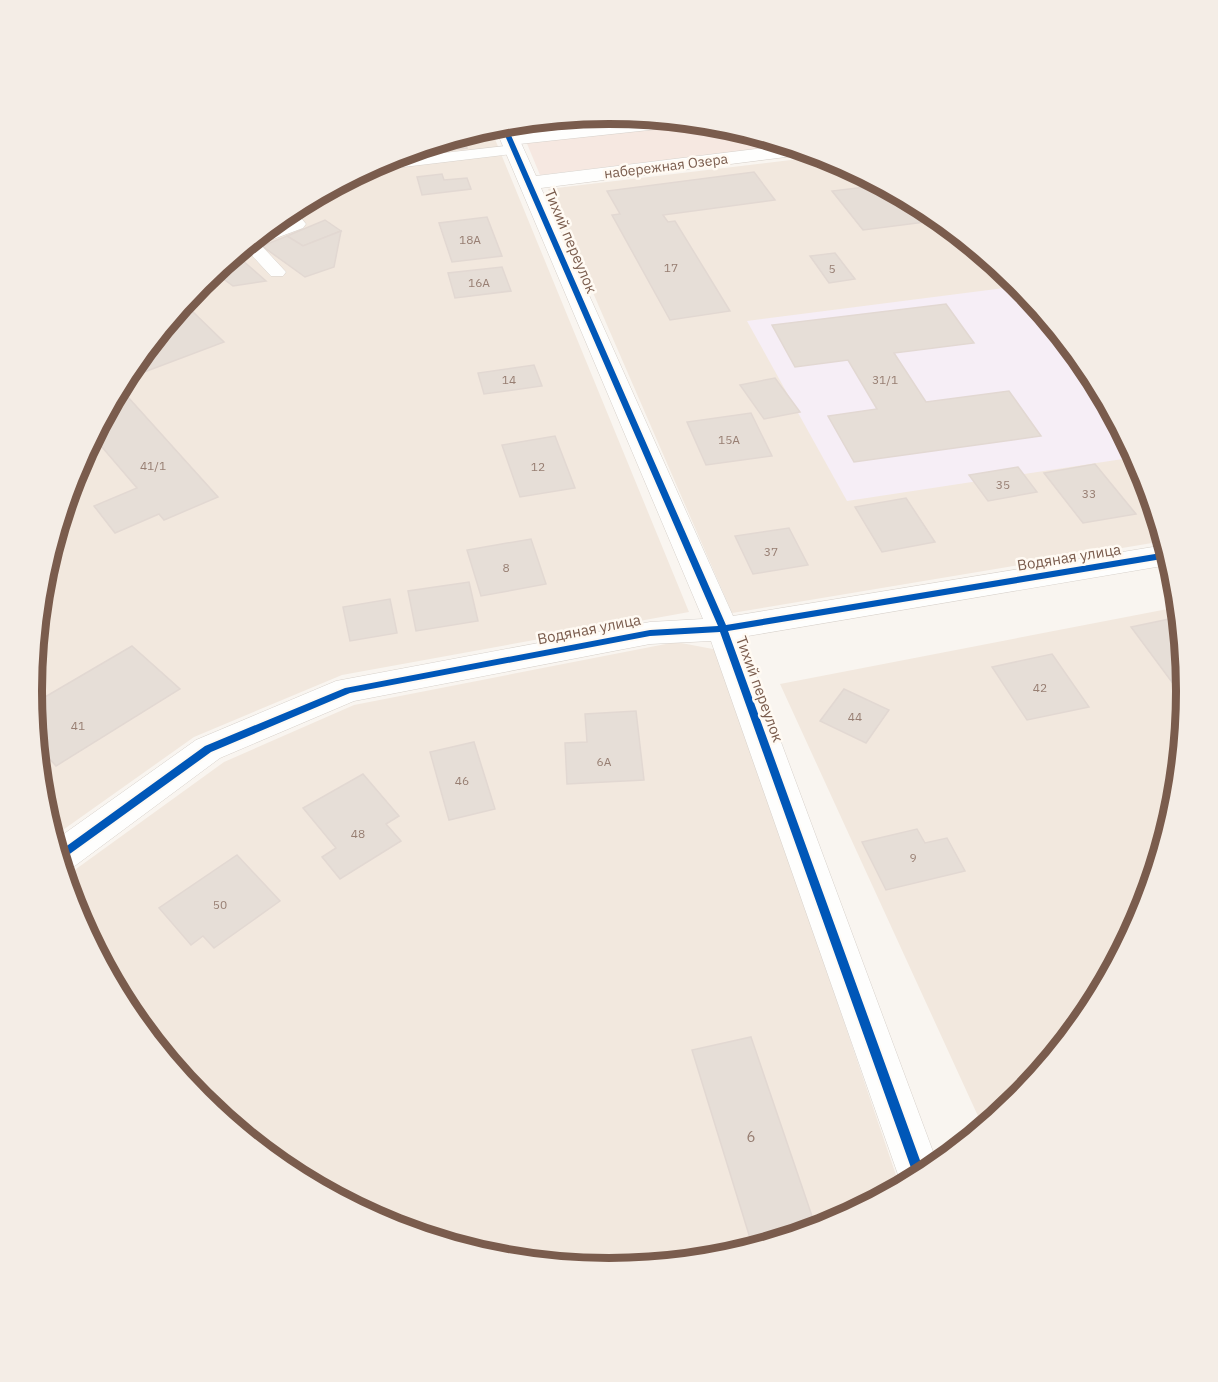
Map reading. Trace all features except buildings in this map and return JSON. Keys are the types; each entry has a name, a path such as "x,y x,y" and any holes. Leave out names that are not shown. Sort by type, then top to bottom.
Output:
{"street":[{"name":"Тихий переулок","path":"509,138 723,629 916,1167"},
{"name":"набережная Озера","path":"529,183 783,151"},
{"name":"Водяная улица","path":"65,852 208,749 348,690 650,633 723,629 1160,556"}],"lane":[{"path":"568,125 572,133"},
{"path":"415,158 509,138 647,125"},
{"path":"278,231 297,224 294,220"},
{"path":"255,248 277,272"}],"shaded area":[{"path":"572,125 646,125 720,135 770,147 540,175 522,131"},
{"path":"494,136 689,612 342,675 194,737 60,832 47,765 43,728 43,654 53,580 61,544 85,474 100,440 118,407 159,346 208,290 264,241 294,220 358,182 427,154"},
{"path":"803,158 860,182 892,200 954,241 983,265 1010,290 1059,346 1080,376 1118,440 1133,474 1156,542 732,613 548,189"},
{"path":"1007,288 1059,346 1080,376 1118,440 1126,458 847,501 747,321"},
{"path":"1170,609 1175,654 1176,691 1171,765 1157,838 1133,908 1100,975 1059,1036 1010,1092 980,1120 780,684"},
{"path":"676,642 718,650 897,1179 860,1200 826,1215 756,1239 720,1247 646,1257 572,1257 498,1247 462,1239 392,1215 325,1182 264,1141 235,1117 183,1065 138,1006 100,942 72,872 224,762 354,705"}],"cycle path":[{"path":"507,134 723,629 916,1167"},
{"path":"65,852 208,749 348,690 650,633 723,629 1160,556"}]}
